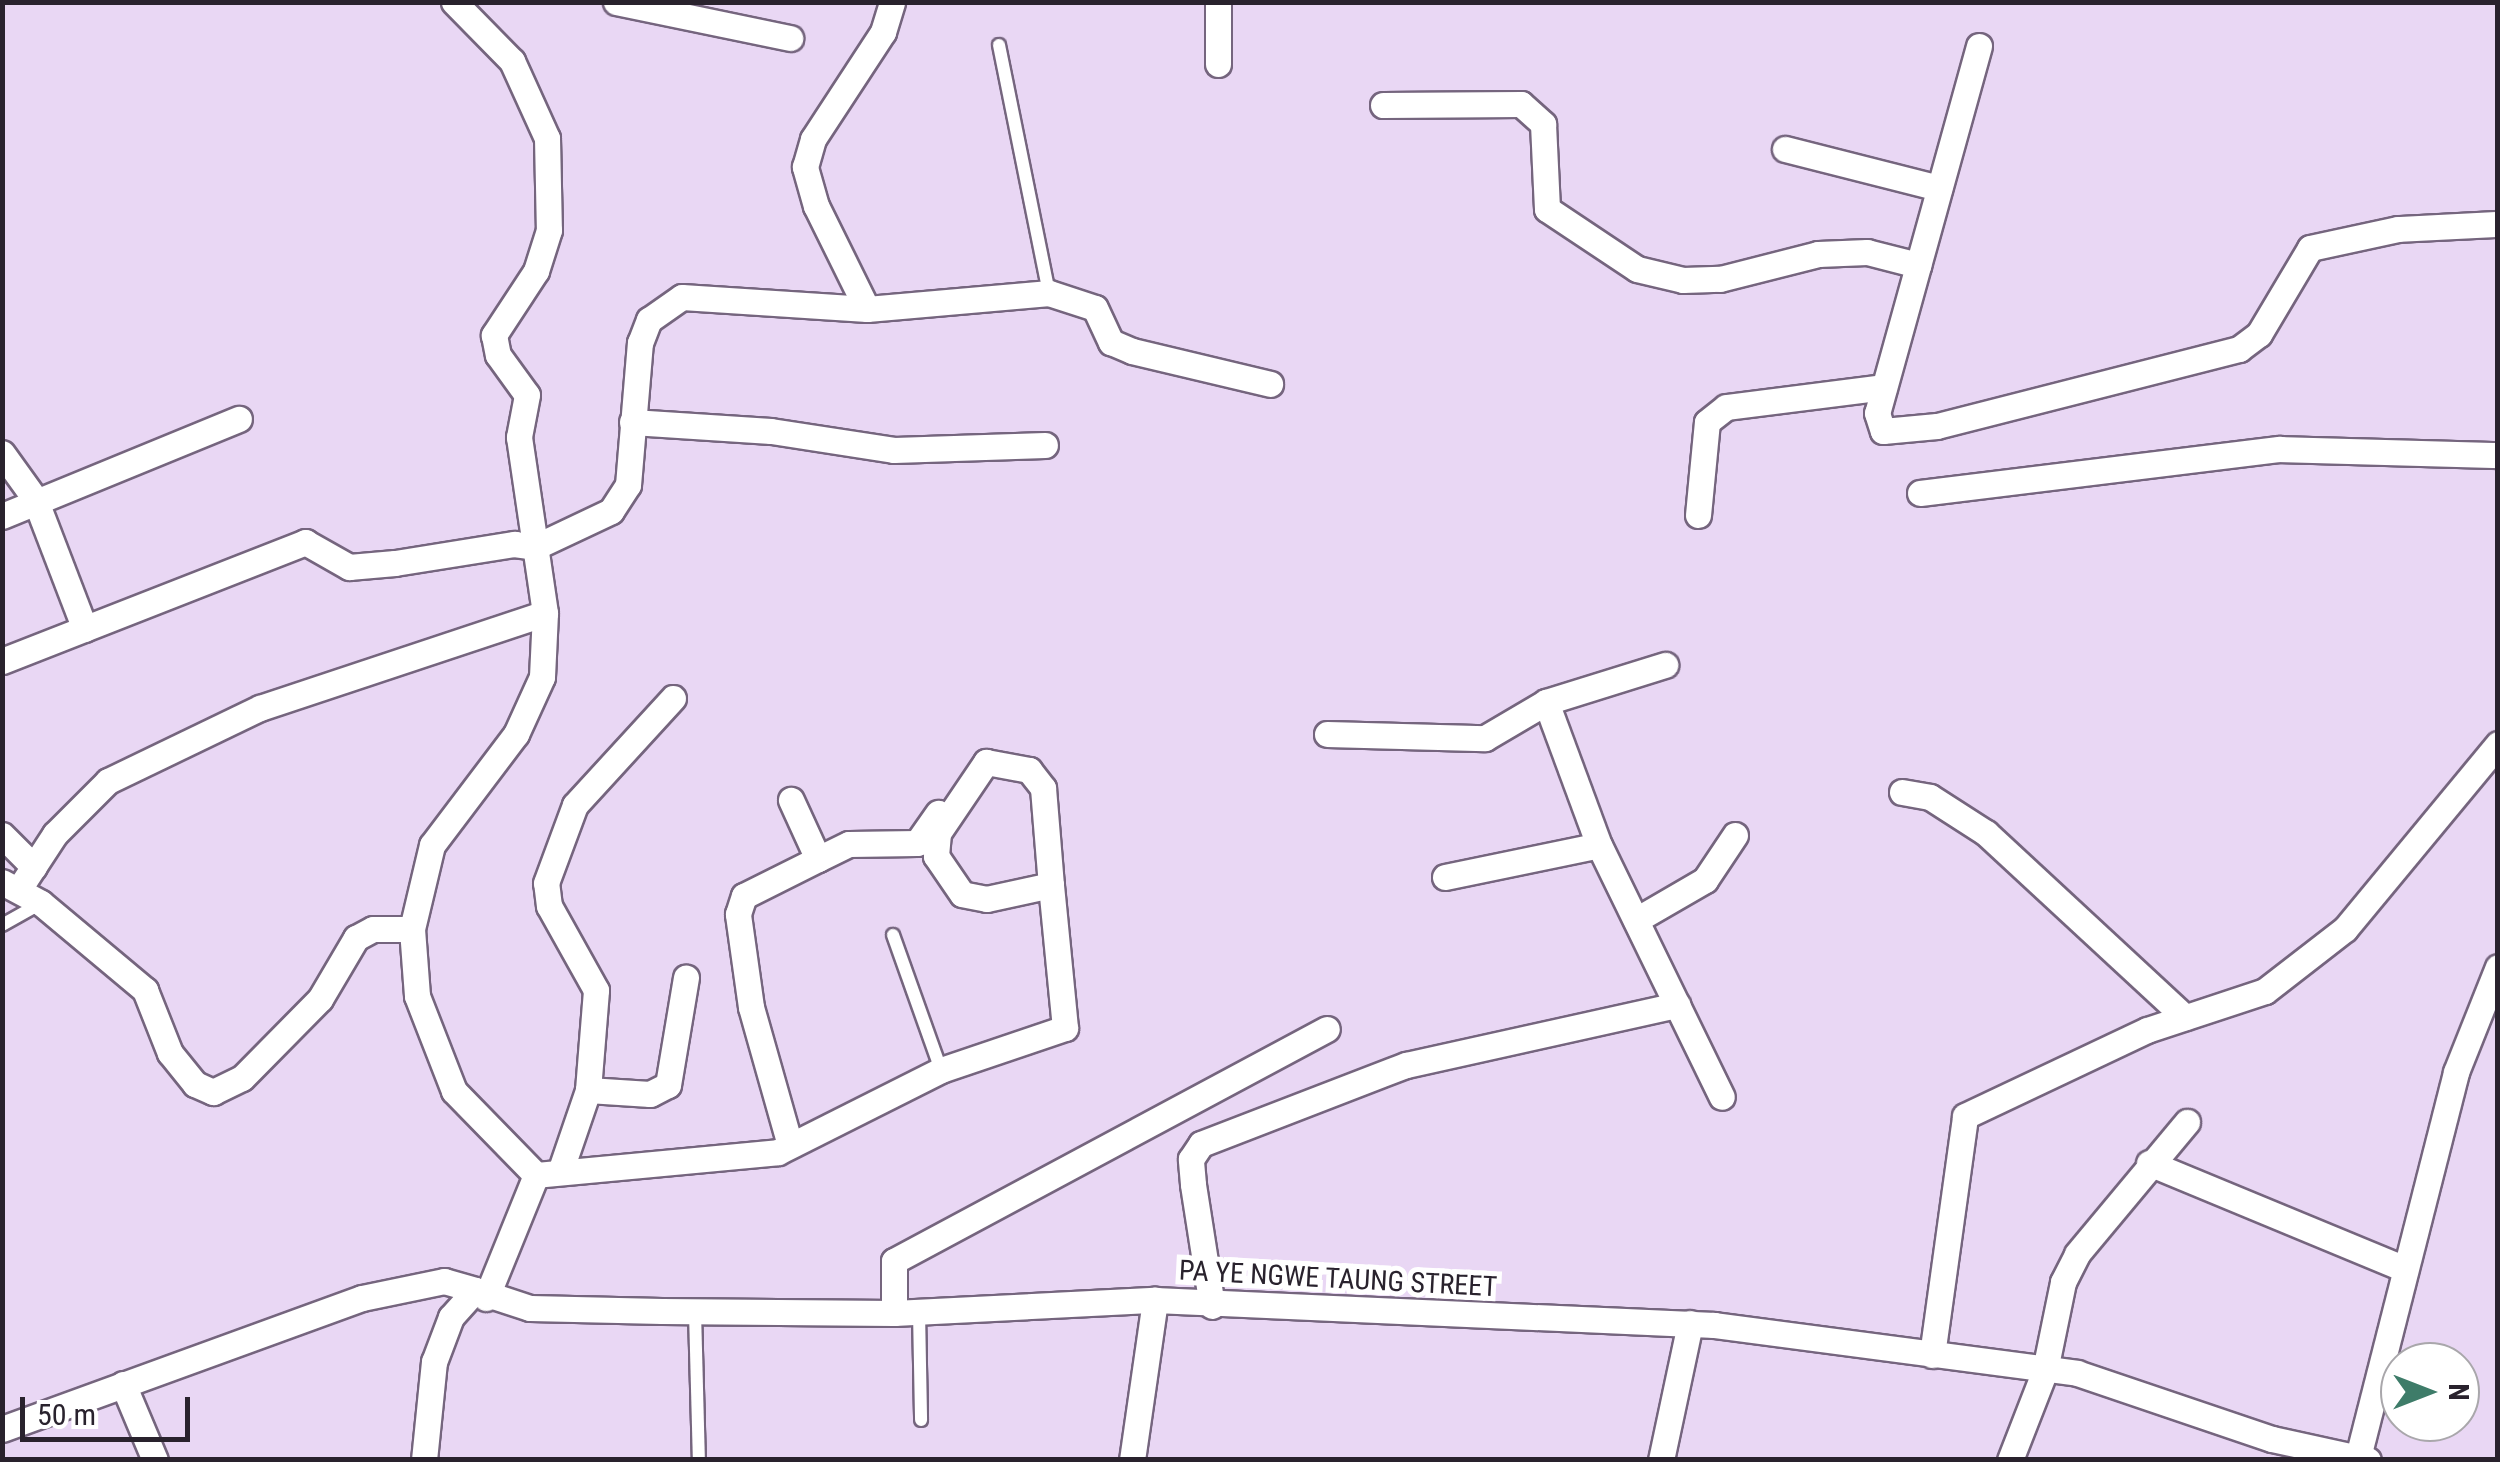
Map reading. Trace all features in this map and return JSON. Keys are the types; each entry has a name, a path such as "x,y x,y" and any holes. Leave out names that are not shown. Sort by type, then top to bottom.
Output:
{"street":[{"path":"454,2 512,61 547,138 549,230 536,271 494,335 498,355 526,395 519,437 545,612 542,677 516,734 432,844 412,928 417,996 454,1091 548,1174 778,1152 942,1070 1064,1028 1043,788 1029,770 986,762 938,833 942,870 962,894 987,898 1051,885"},
{"path":"616,2 790,38"},
{"path":"867,309 816,206 805,167 813,138 883,32 892,2"},
{"path":"1218,2 1218,64"},
{"path":"1979,46 1884,387 1878,412 1883,431 1895,434 2166,371 2239,349 2258,334 2310,248 2398,229 2498,224"},
{"path":"1382,105 1522,104 1543,124 1547,209 1637,269 1683,280 1720,279 1818,254 1867,252 1918,265"},
{"path":"1785,149 1940,188"},
{"path":"2,662 304,542 349,567 514,544 535,547 622,502 640,344 664,304 682,298 867,309 1049,293 1094,308 1111,342 1132,351 1270,384"},
{"path":"1698,515 1707,422 1726,407 1884,387"},
{"path":"2,516 238,419"},
{"path":"632,422 771,431 894,450 1046,445"},
{"path":"1920,493 2280,449 2498,455"},
{"path":"2,453 36,500 84,629"},
{"path":"412,928 373,928 356,938 320,999 242,1078 213,1092 194,1084 170,1053 146,990 21,891 55,834 108,781 260,708 545,612"},
{"path":"1328,734 1486,738 1546,702 1664,666"},
{"path":"424,1460 434,1362 451,1317 480,1294 548,1174 588,1090 596,990 549,906 546,883 575,805 673,698"},
{"path":"1546,702 1599,844 1722,1097"},
{"path":"1932,1354 1965,1116 2185,1017 2265,991 2345,928 2498,744"},
{"path":"790,1145 751,1007 738,914 744,896 849,844 924,839 965,766"},
{"path":"1902,792 1930,797 1972,822 2185,1017"},
{"path":"791,800 818,859"},
{"path":"2,834 34,867"},
{"path":"1636,920 1705,880 1735,835"},
{"path":"1445,878 1599,844"},
{"path":"2363,1458 2402,1268 2456,1072 2498,967"},
{"path":"588,1090 650,1094 668,1086 686,978"},
{"path":"1212,1306 1192,1184 1191,1158 1201,1144 1406,1065 1676,1004"},
{"path":"906,1312 894,1261 1327,1028"},
{"path":"2010,1460 2044,1370 2062,1282 2149,1164 2187,1122"},
{"path":"2149,1164 2402,1268"},
{"name":"PA YE NGWE TAUNG STREET","path":"6,1425 362,1298 444,1282 530,1308 906,1312 1155,1300 1212,1306 1690,1323 2077,1373 2268,1449 2363,1458"},
{"path":"1132,1460 1155,1300"},
{"path":"1661,1460 1690,1323"},
{"path":"123,1384 155,1460"}],"lane":[{"path":"999,45 1049,293"},
{"path":"2,925 21,891"},
{"path":"893,935 942,1070"},
{"path":"695,1312 700,1460"},
{"path":"906,1312 921,1420"}]}
